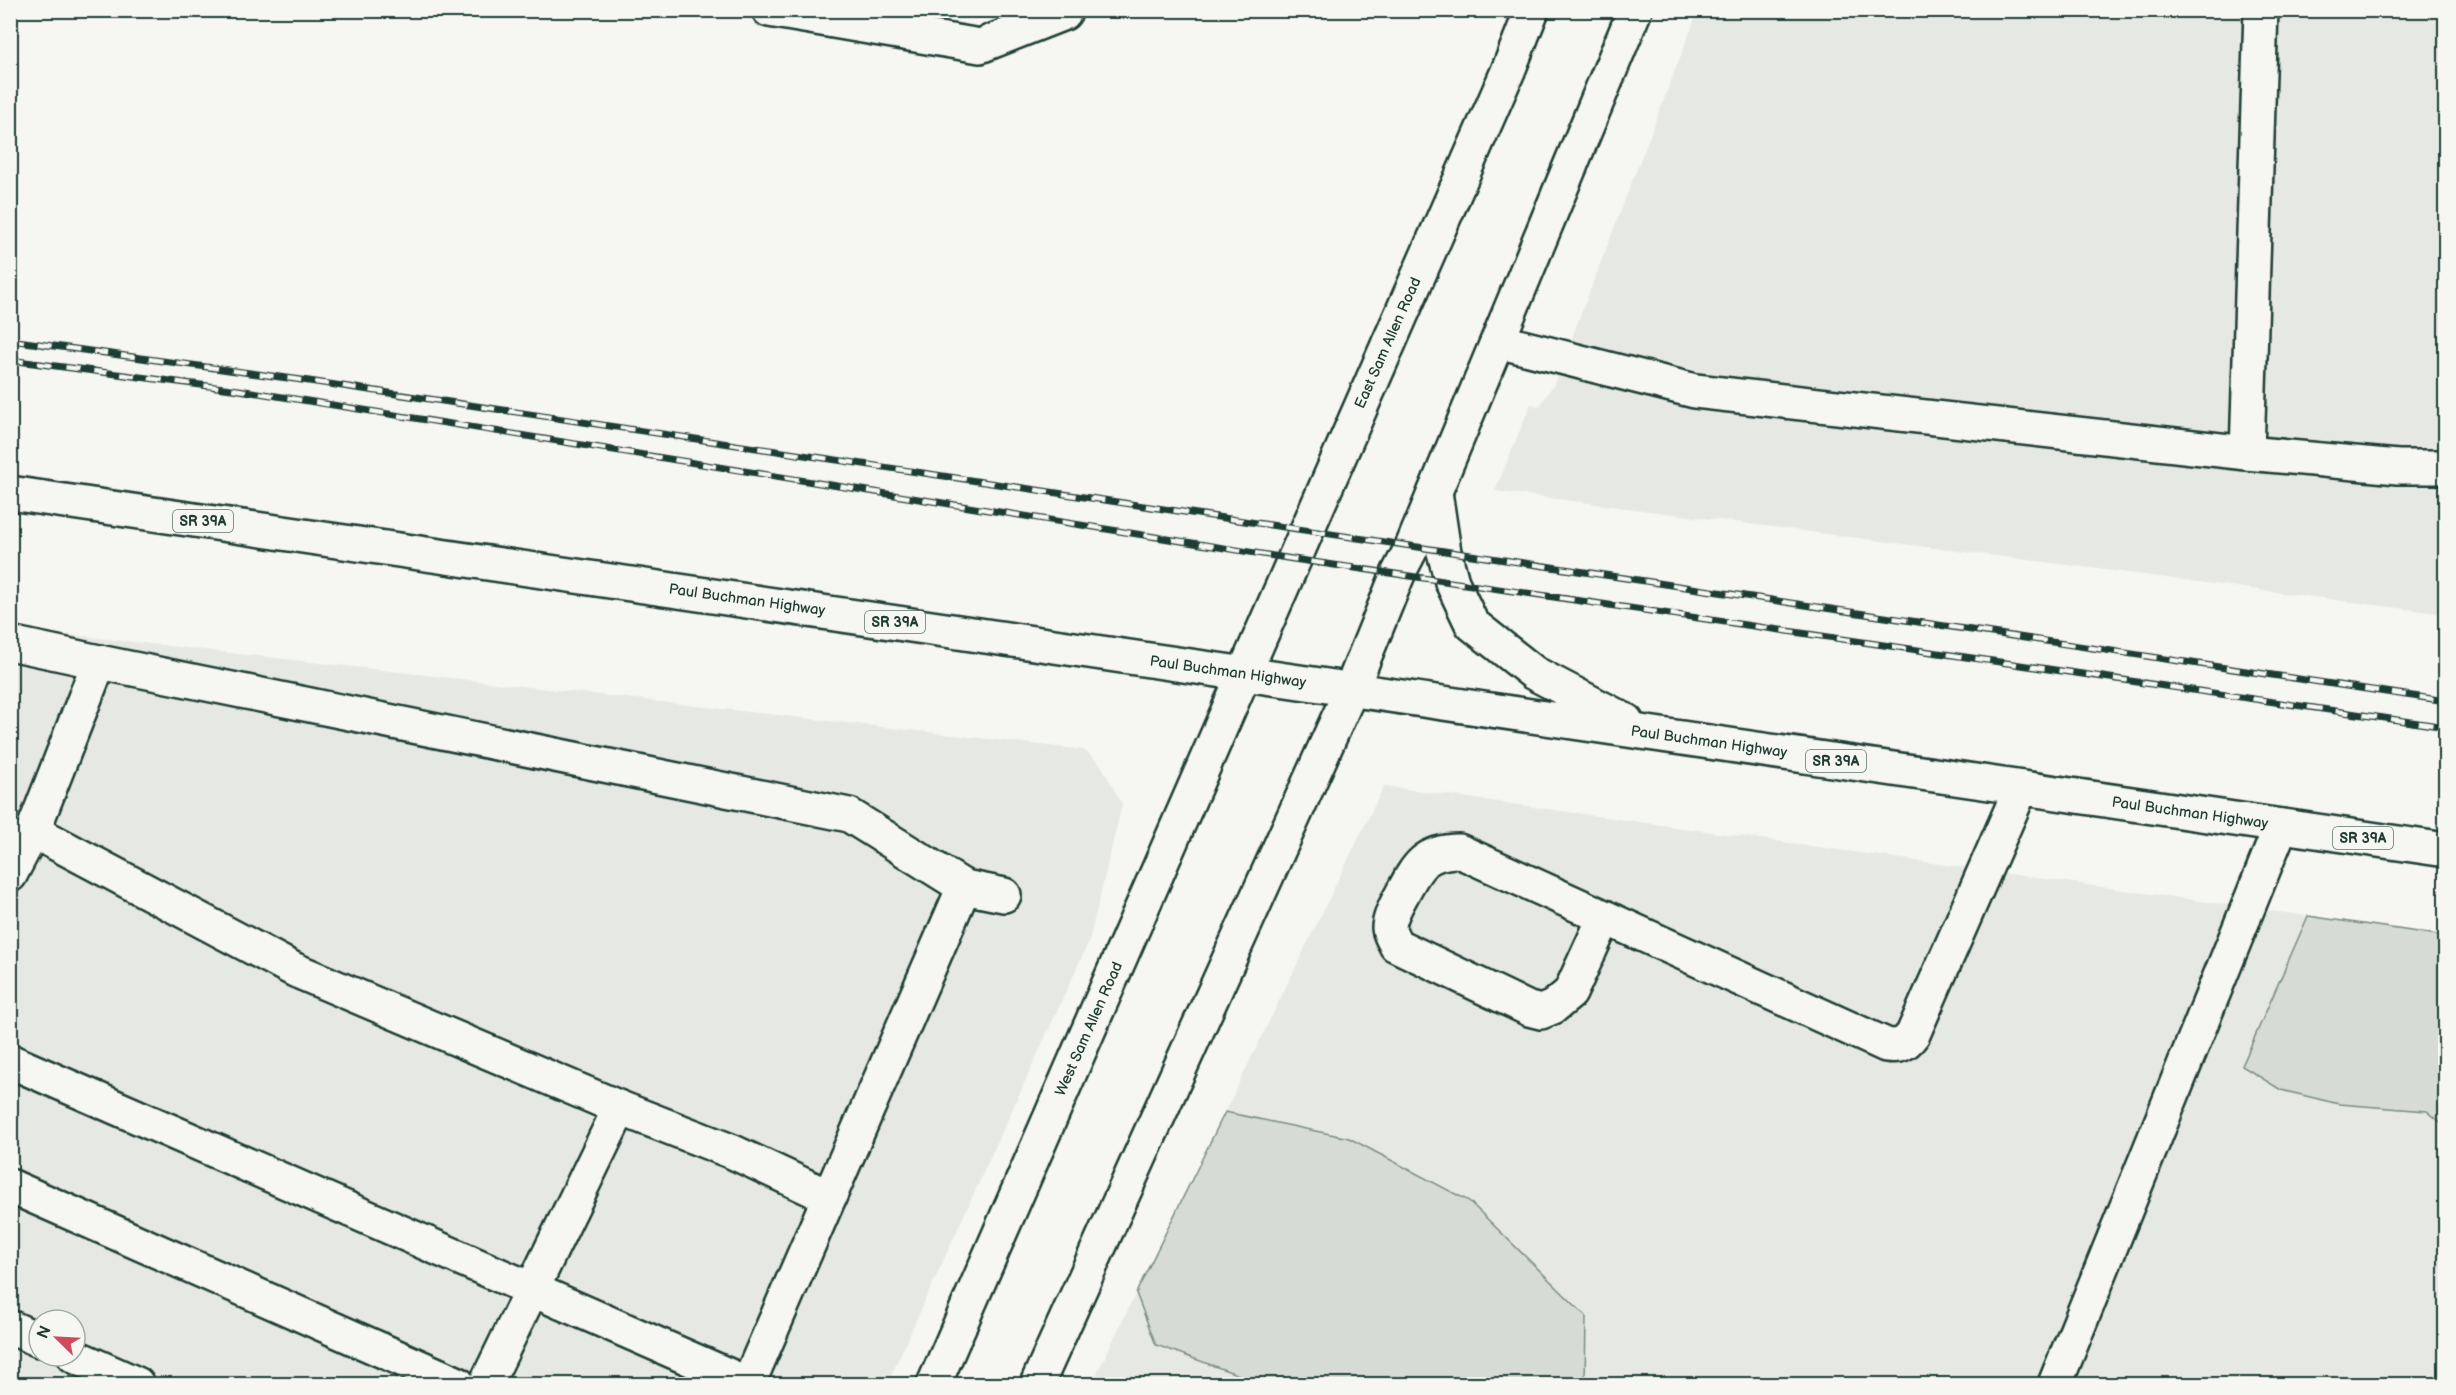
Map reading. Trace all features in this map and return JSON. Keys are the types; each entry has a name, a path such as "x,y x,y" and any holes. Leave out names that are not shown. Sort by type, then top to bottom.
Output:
{"main road":[{"path":"769,10 980,46 1064,13 1066,10"},
{"name":"East Sam Allen Road","path":"1244,674 1508,71 1532,10"},
{"path":"1037,1384 1351,690 1635,10"},
{"path":"2247,453 2261,10"},
{"path":"1498,342 1695,391 2247,453 2398,467 2445,467"},
{"path":"1435,492 1444,552 1452,582 1472,624 1534,673 1652,734"},
{"name":"Paul Buchman Highway","path":"10,493 2445,850"},
{"path":"10,643 849,815 964,887 1004,895"},
{"path":"10,875 33,831 99,662"},
{"name":"West Sam Allen Road","path":"934,1384 1244,674"},
{"path":"1605,917 1570,993 1553,1007 1541,1012 1529,1009 1396,945 1389,928 1396,905 1417,865 1446,850 1459,850 1886,1045 1897,1047 1908,1042 1913,1034 2021,788"},
{"path":"2055,1384 2281,826"},
{"path":"33,831 295,970 620,1107 733,1152 829,1197"},
{"path":"10,1061 748,1384 964,887"},
{"path":"486,1384 620,1107"},
{"path":"10,1186 458,1384"},
{"path":"10,1327 27,1335"},
{"path":"87,1362 137,1384"}],"shaded area":[{"path":"1698,11 2445,11 2445,614 1495,491 1531,404 1539,407 1554,384"},
{"path":"11,628 1084,750 1101,765 1122,804 1089,941 887,1384 11,1384"},
{"path":"1384,786 2308,916 2242,1066 2281,1090 2339,1104 2427,1111 2445,1126 2445,1384 1585,1384 1585,1316 1350,1138 1225,1112"},
{"path":"2308,916 2445,936 2445,1126 2427,1111 2339,1104 2281,1090 2242,1066"},
{"path":"1225,1112 1349,1138 1469,1201 1586,1316 1585,1384 1264,1384 1156,1345 1136,1293"},
{"path":"1136,1293 1156,1345 1264,1384 1092,1384"}],"railway":[{"path":"10,340 309,381 2446,701"},
{"path":"10,360 239,390 1293,559 2446,727"}]}
